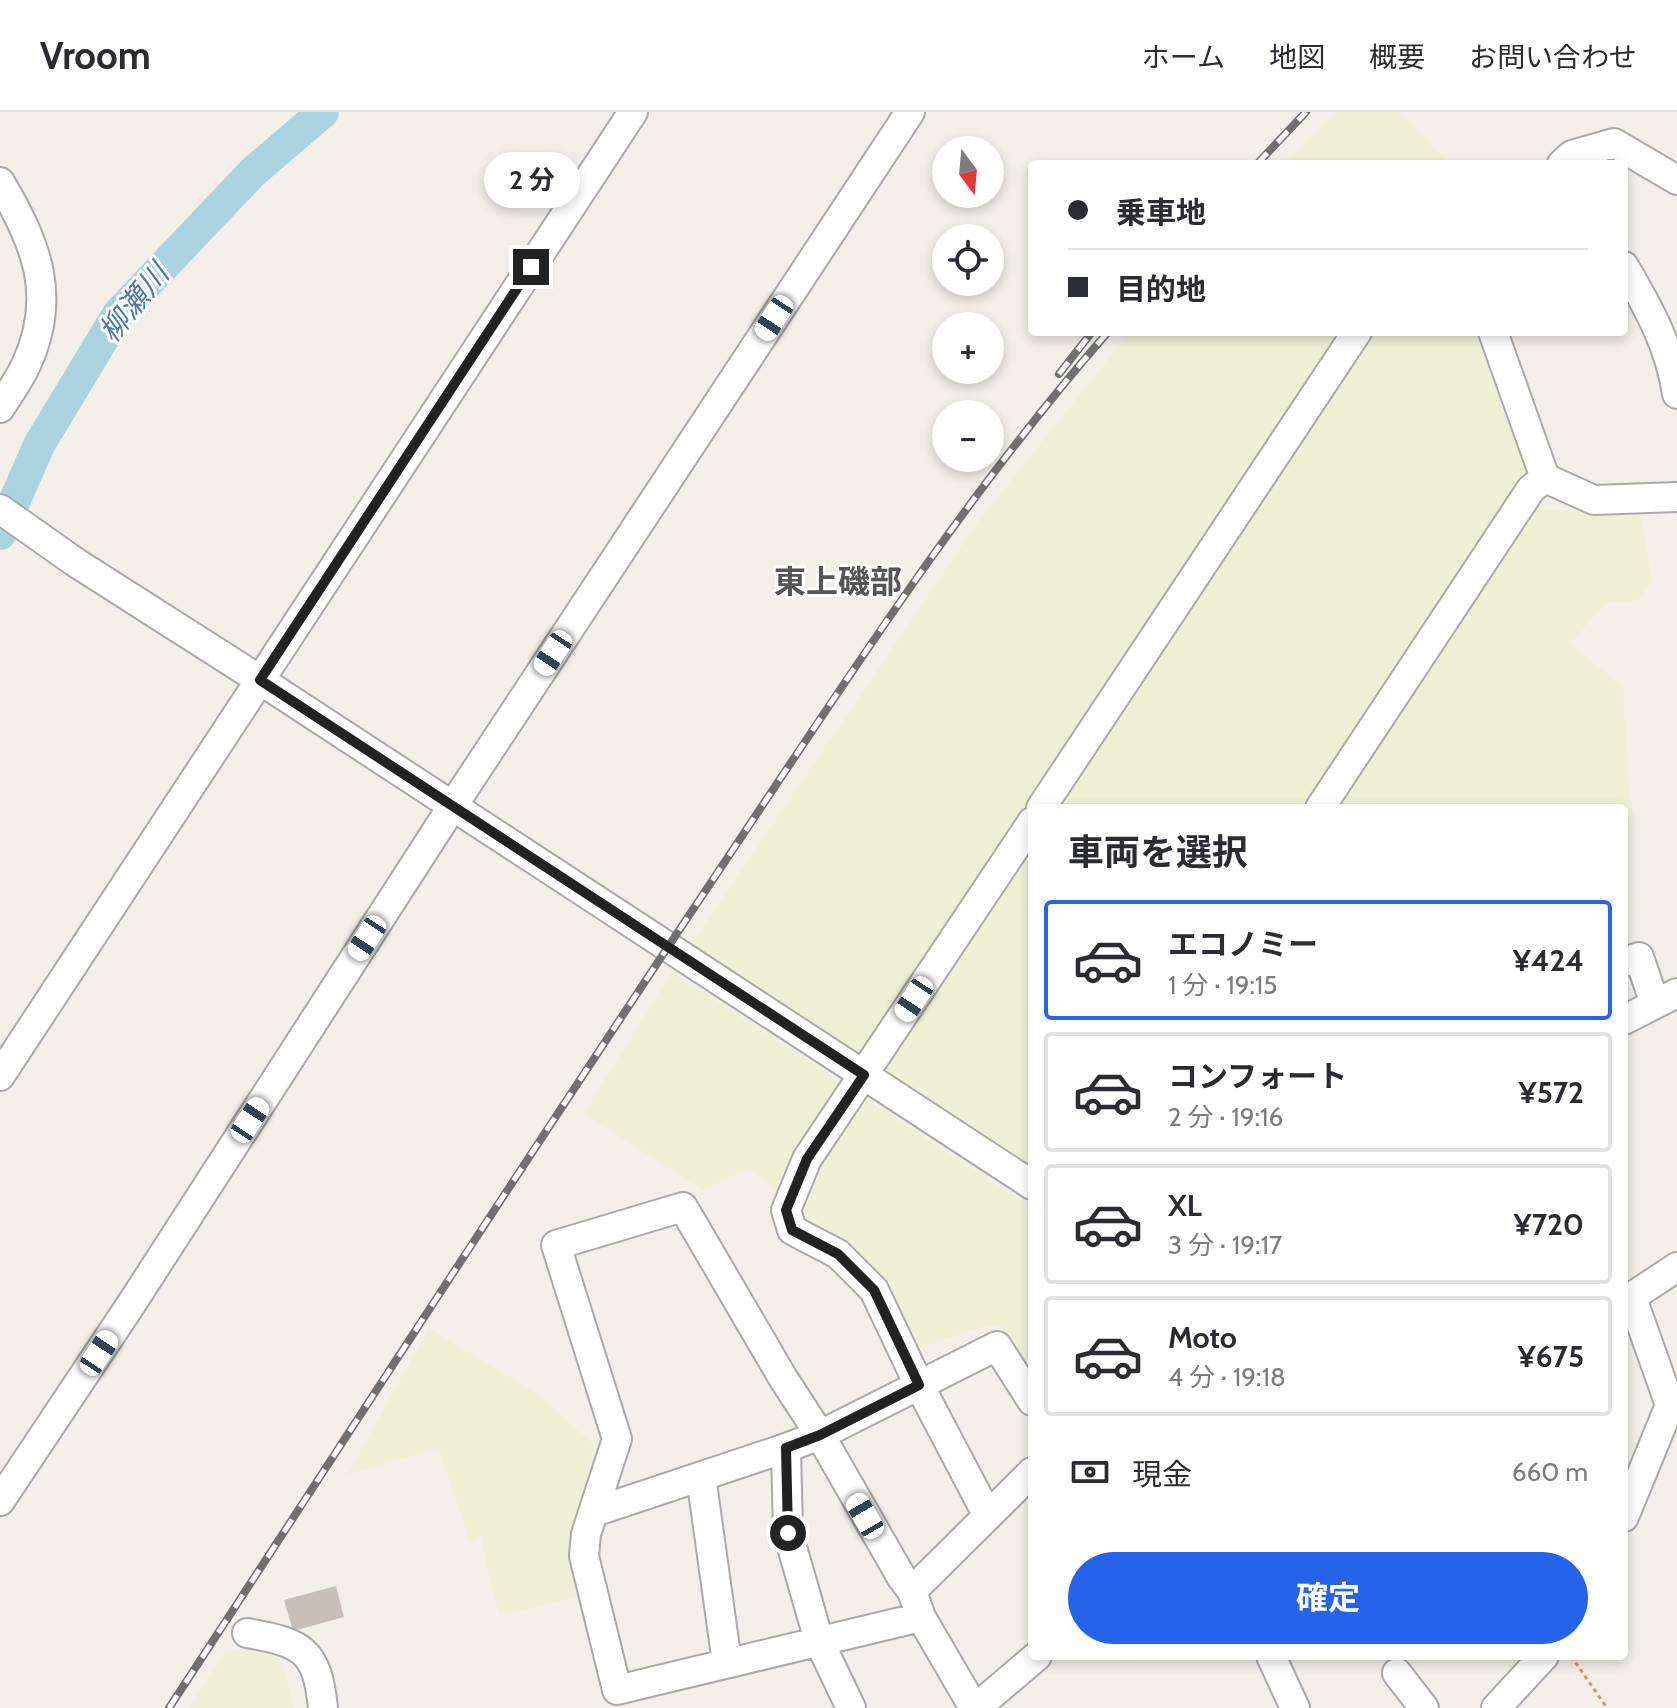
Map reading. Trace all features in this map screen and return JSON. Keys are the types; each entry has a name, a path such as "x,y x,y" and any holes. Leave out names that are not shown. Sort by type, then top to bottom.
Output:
{"street":[{"path":"0,1076 633,112"},
{"path":"0,1501 910,112"},
{"path":"1566,160 1572,155 1614,143 1677,180"},
{"path":"0,182 25,224 40,271 38,333 25,367 0,408"},
{"path":"1628,273 1652,315 1673,366 1677,394"},
{"path":"1044,804 1354,336"},
{"path":"1494,336 1545,478 1594,500 1677,497"},
{"path":"1323,804 1531,489 1545,478"},
{"path":"0,509 75,562 1028,1182"},
{"path":"988,1516 919,1385 874,1290 838,1254 792,1230 786,1210 807,1159 1028,828"},
{"path":"1628,961 1639,957 1666,998 1628,1018"},
{"path":"1028,1476 988,1516 917,1604 819,1641 727,1663 611,1699 584,1556 586,1534 617,1439 556,1245 683,1207 820,1435 917,1604 975,1708 1032,1660"},
{"path":"1628,1507 1670,1405 1628,1300 1677,1267"},
{"path":"594,1512 820,1435 997,1346 1028,1395"},
{"path":"786,1448 788,1533 819,1641 851,1708"},
{"path":"701,1476 727,1663"},
{"path":"247,1633 282,1640 302,1648 315,1671 323,1708"},
{"path":"1273,1660 1295,1708"},
{"path":"1496,1708 1540,1660"},
{"path":"1397,1673 1424,1708"}],"path":[{"path":"1574,1660 1607,1708"}],"green space":[{"path":"1336,112 1400,112 1446,160 1289,160"},
{"path":"1127,336 1483,336 1535,475 1544,509 1641,516 1652,583 1636,601 1608,602 1570,643 1623,687 1631,815 1628,816 1628,804 1028,804 1028,1167 690,946 980,519"},
{"path":"672,972 1028,1205 1028,1368 1000,1325 981,1327 917,1349 882,1281 860,1255 748,1168 703,1190 583,1114"},
{"path":"429,1328 540,1395 595,1446 580,1507 584,1596 499,1615 480,1536 470,1543 438,1448 347,1475"},
{"path":"227,1650 277,1654 285,1671 294,1708 188,1708"}],"building":[{"path":"336,1586 344,1617 293,1631 284,1600"}],"waterway":[{"name":"柳瀬川","path":"0,534 39,445 118,314 253,172 323,112"}],"railway":[{"path":"1261,160 1306,112"},
{"path":"1059,374 1089,336"},
{"path":"169,1708 578,1082 903,597 1002,462 1105,336"}],"district":[{"name":"東上磯部","path":"838,582"}],"route":[{"path":"531,267 260,680 864,1075 807,1159 786,1210 792,1230 838,1254 874,1290 919,1385 820,1435 786,1448 788,1533"}]}
